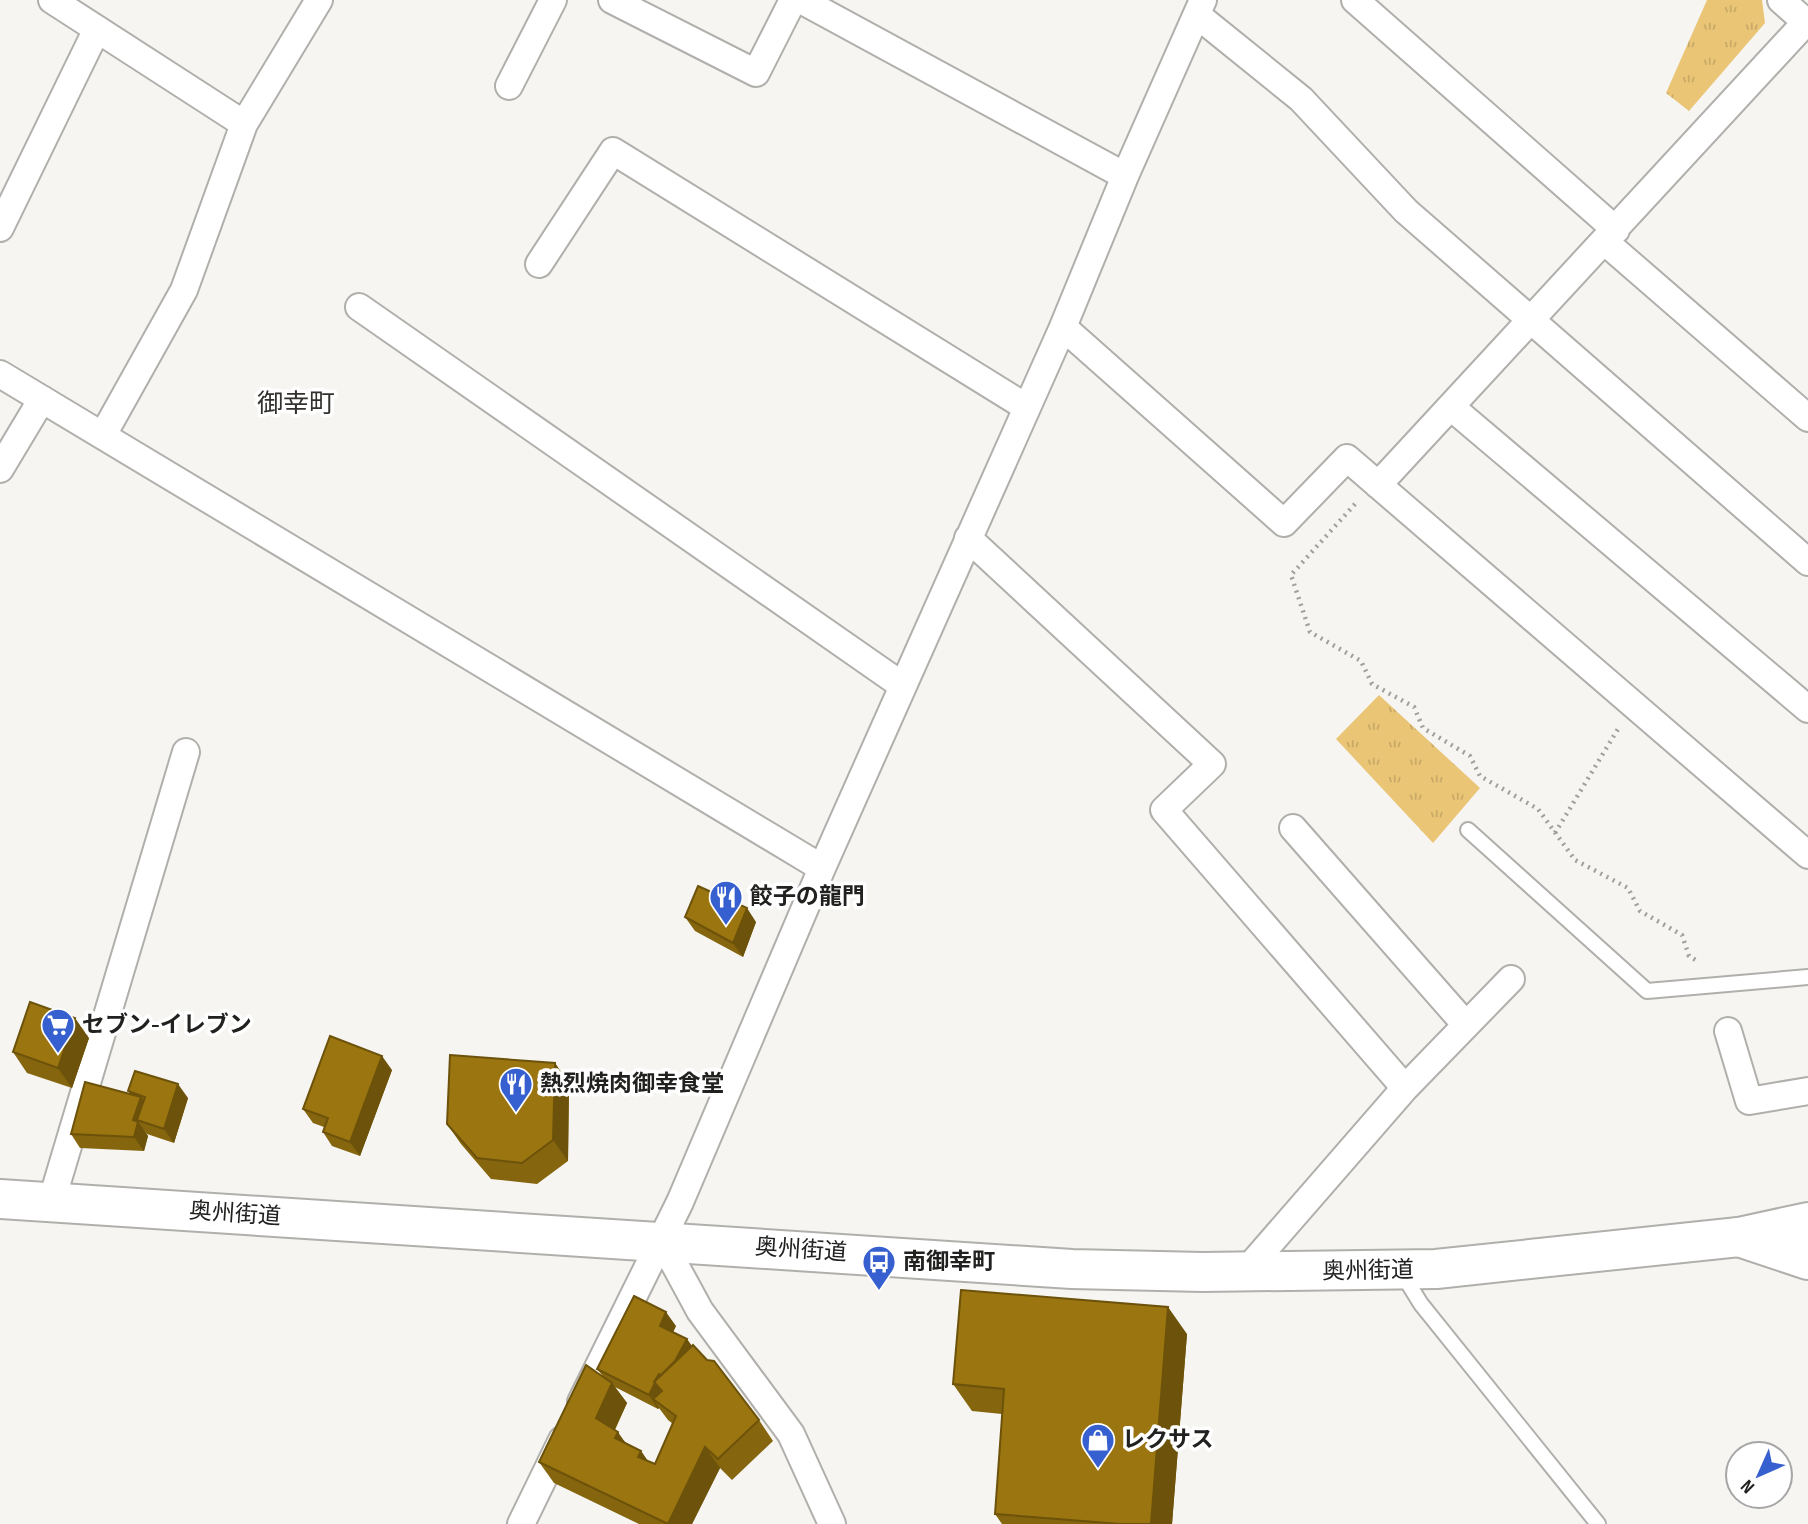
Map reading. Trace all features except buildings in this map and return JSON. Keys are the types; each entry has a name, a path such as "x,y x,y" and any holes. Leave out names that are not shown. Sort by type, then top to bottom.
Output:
{"main road":[{"name":"奥州街道","path":"0,1199 1072,1269 1245,1272 1436,1269 1739,1237 1808,1260"},
{"path":"1739,1237 1808,1222"}],"street":[{"path":"52,0 244,124"},
{"path":"103,435 184,290 244,124 319,0"},
{"path":"509,86 553,0"},
{"path":"612,0 756,73 793,0"},
{"path":"801,0 1125,176"},
{"path":"1355,0 1808,418"},
{"path":"1378,485 1807,23 1781,0"},
{"path":"521,1524 662,1241 822,868 1063,327 1125,176 1200,7 1301,99 1406,211 1808,562"},
{"path":"0,228 97,29"},
{"path":"539,264 613,151 1026,407"},
{"path":"359,307 903,686"},
{"path":"1063,327 1284,523 1347,458 1808,855"},
{"path":"0,374 822,868"},
{"path":"0,469 42,399"},
{"path":"1451,407 1808,709"},
{"path":"968,538 1212,764 1164,810 1405,1088"},
{"path":"51,1203 186,752"},
{"path":"1293,828 1466,1025"},
{"path":"1245,1272 1405,1088 1511,979"},
{"path":"1728,1031 1749,1101 1808,1091"},
{"path":"662,1241 700,1311 791,1434 832,1524"}],"lane":[{"path":"1468,830 1647,991 1808,977"},
{"path":"1401,1270 1421,1304 1598,1524"}],"path":[{"path":"1357,502 1291,575 1310,632 1361,661 1372,684 1414,707 1423,728 1470,756 1480,776 1538,810 1575,860 1628,888 1640,911 1682,935 1689,956 1736,983"},
{"path":"1555,833 1620,727"}],"green space":[{"path":"1707,0 1762,0 1765,23 1689,111 1666,93"},
{"path":"1379,695 1480,788 1433,843 1336,739"}],"place":[{"name":"餃子の龍門","path":"726,927"},
{"name":"セブン-イレブン","path":"58,1055"},
{"name":"熱烈焼肉御幸食堂","path":"516,1114"},
{"name":"南御幸町","path":"879,1292"},
{"name":"レクサス","path":"1098,1470"}],"district":[{"name":"御幸町","path":"296,404"}]}
